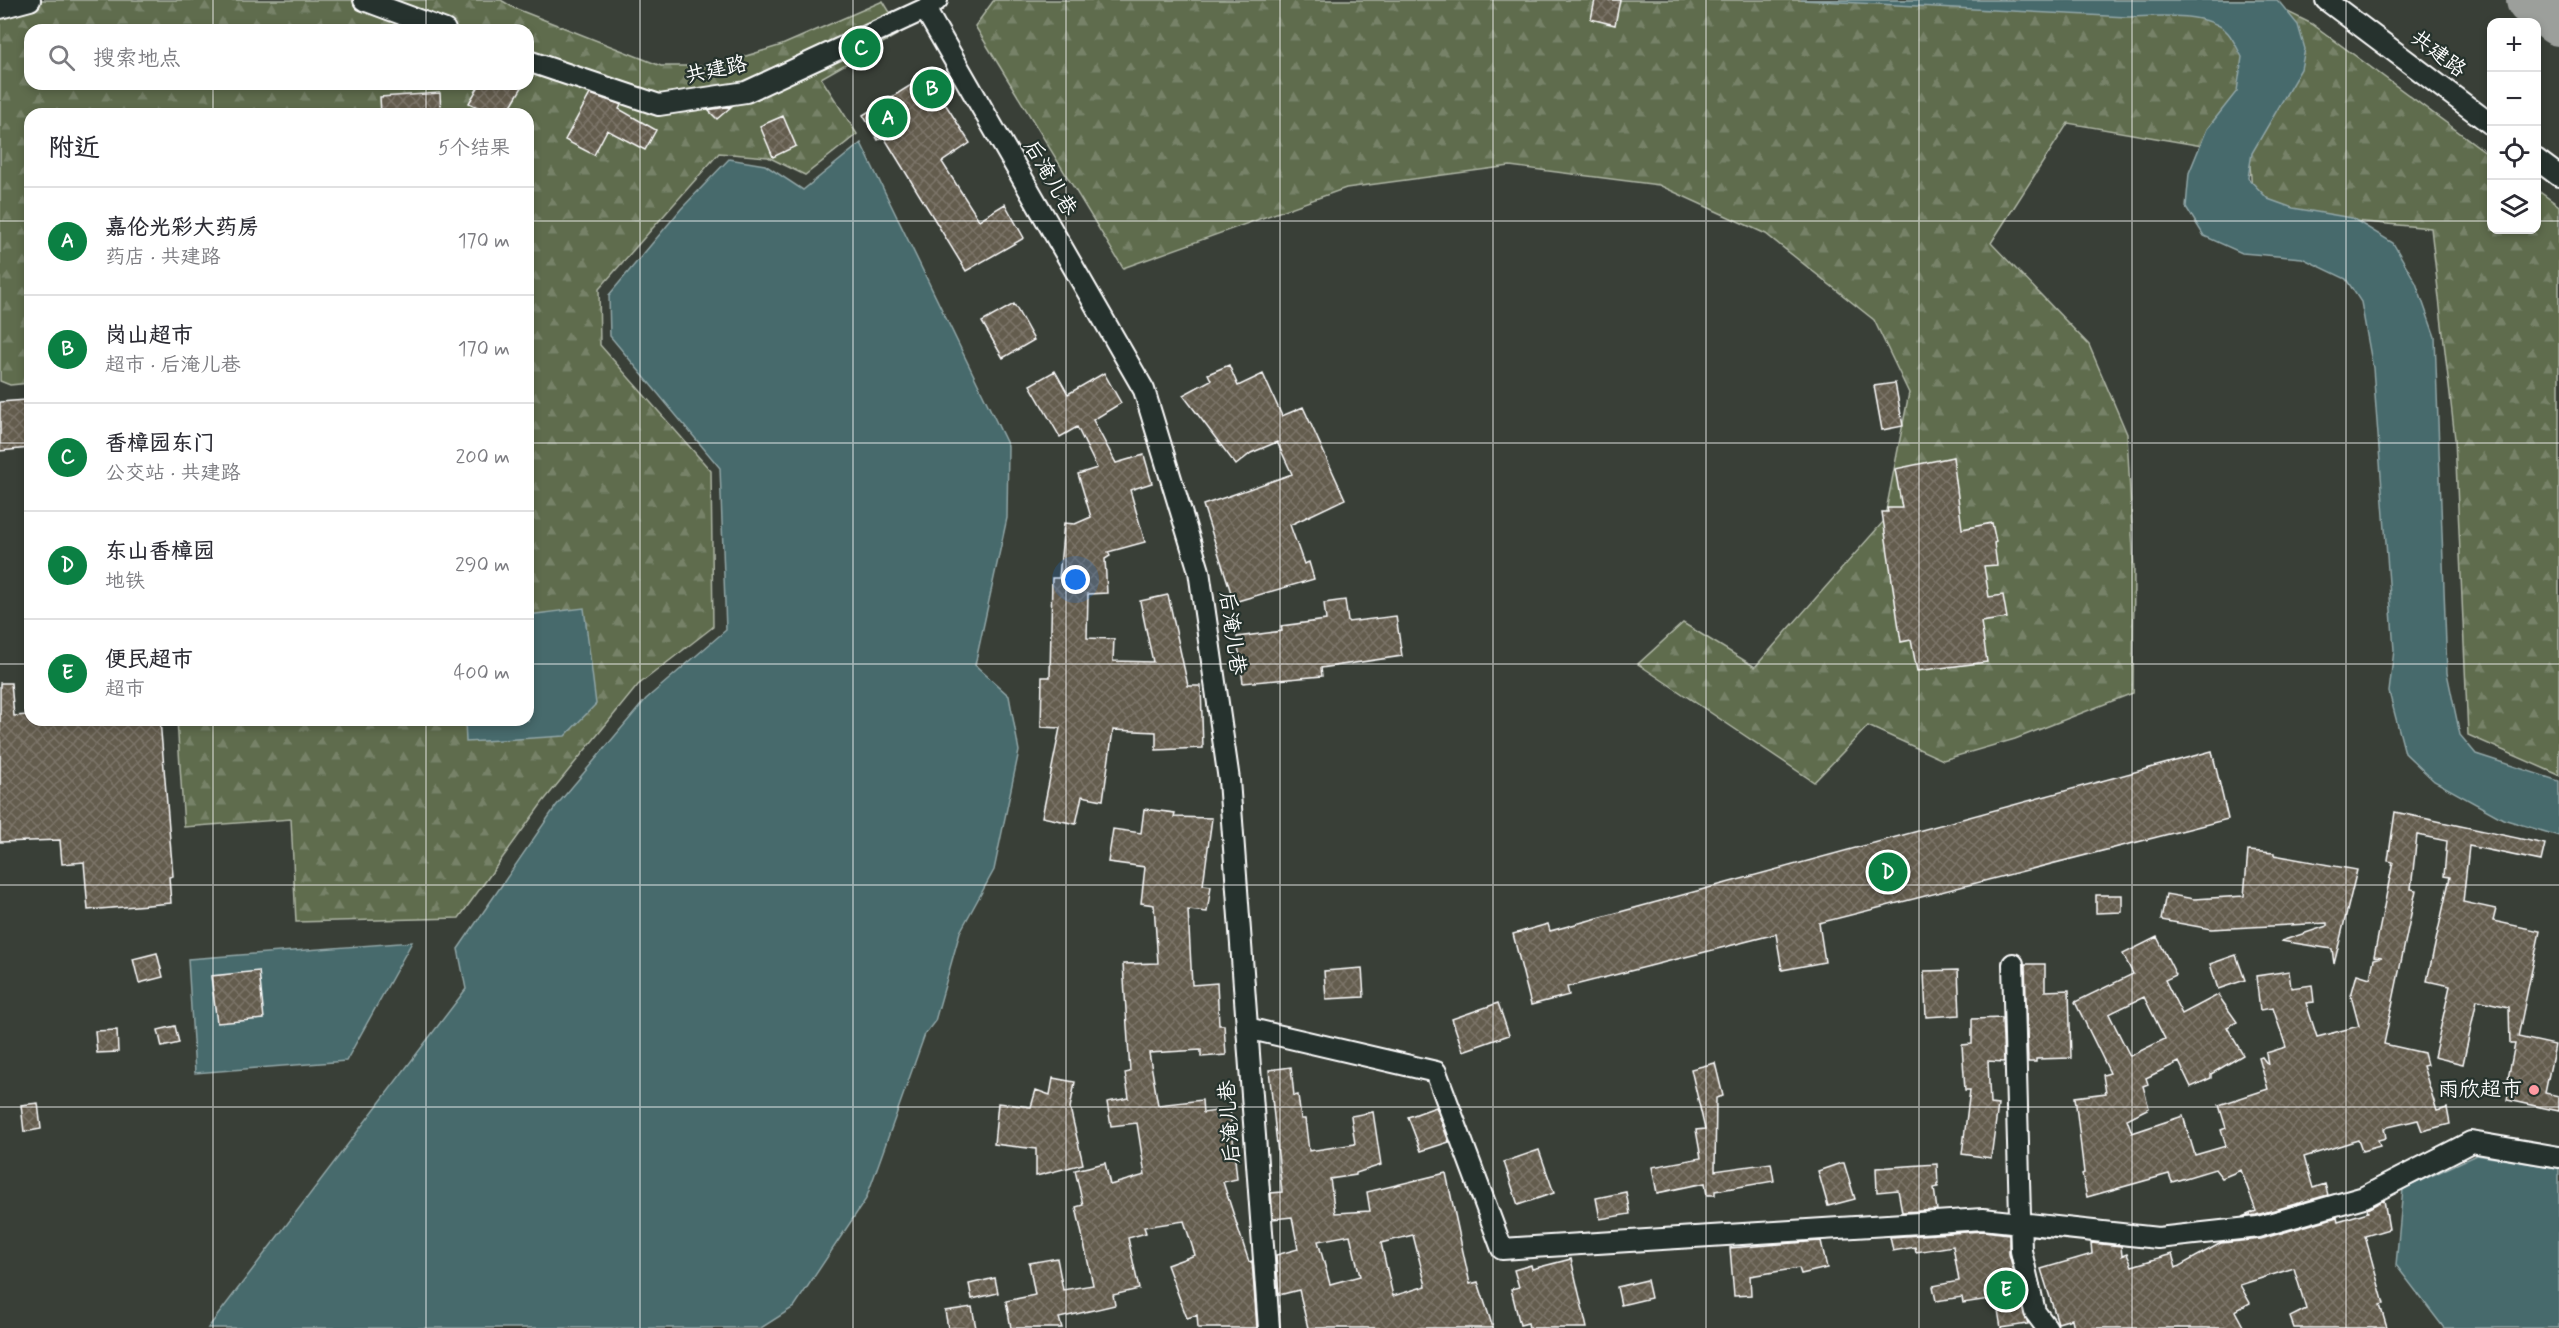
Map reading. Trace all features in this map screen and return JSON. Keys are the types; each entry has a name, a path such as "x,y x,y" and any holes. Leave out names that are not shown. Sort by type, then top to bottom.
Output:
{"street":[{"path":"0,8 30,0"},
{"path":"364,0 429,24"},
{"name":"共建路","path":"2326,0 2487,121"},
{"name":"共建路","path":"534,63 660,105 746,92 931,5"},
{"name":"后淹儿巷","path":"931,5 1144,390 1199,571 1229,780 1269,1328"},
{"path":"2541,163 2559,176"},
{"path":"2013,964 2020,1251 2035,1312 2047,1328"},
{"path":"1247,1028 1436,1072 1502,1249 1983,1219 2158,1238 2258,1227 2364,1197 2471,1142 2559,1157"}],"green space":[{"path":"0,0 501,0 514,8 661,66 702,66 723,63 782,45 883,1 902,32 821,78 857,134 805,175 768,157 719,153 599,289 600,345 711,471 713,627 638,685 542,803 459,918 296,922 291,819 184,827 177,726 534,726 534,108 24,108 24,384 10,385 0,381"},
{"path":"994,0 2264,0 2312,24 2487,153 2487,234 2541,234 2541,193 2559,206 2559,775 2468,735 2455,439 2431,228 2254,212 2249,154 2068,123 1991,243 2089,345 2127,434 2134,569 2133,693 2015,739 1943,760 1868,726 1814,782 1638,664 1683,623 1755,667 1884,521 1909,393 1874,320 1766,234 1659,185 1510,166 1346,188 1123,268 975,26"}],"water":[{"path":"1801,0 2277,0 2280,3 2298,25 2305,49 2301,69 2252,153 2248,178 2268,199 2293,208 2352,218 2393,243 2416,283 2435,337 2447,673 2460,735 2476,754 2559,781 2559,836 2503,819 2434,781 2405,753 2389,692 2394,650 2373,368 2361,302 2346,279 2302,258 2242,253 2204,236 2186,207 2189,173 2207,129 2237,91 2242,57 2228,33 2208,21 2180,16 2127,17"},
{"path":"861,143 1008,446 1007,518 975,665 1009,696 1019,751 994,870 960,932 935,1021 925,1034 866,1199 794,1307 761,1328 208,1328 466,989 458,949 556,806 646,699 726,630 720,468 610,336 609,295 681,209 729,159 765,165 803,190"},
{"path":"584,608 596,704 565,736 466,742 465,726 534,726 534,614"},
{"path":"412,942 346,1061 195,1073 188,959"},
{"path":"2476,1155 2559,1168 2559,1328 2444,1328 2396,1265 2403,1189"}],"building":[{"path":"1595,0 1620,0 1615,25 1591,19"},
{"path":"927,75 970,143 942,162 979,220 1005,204 1024,238 966,271 884,137 878,140 863,115"},
{"path":"477,90 520,90 510,108 479,108 469,103"},
{"path":"440,93 441,108 381,108 380,97"},
{"path":"590,94 621,105 619,109 656,130 645,150 607,130 594,155 565,140"},
{"path":"732,106 717,119 708,110"},
{"path":"783,116 796,146 773,157 760,126"},
{"path":"1014,304 1034,340 1003,358 982,322"},
{"path":"1229,365 1238,386 1263,374 1282,416 1303,407 1345,499 1290,525 1304,564 1309,562 1314,579 1234,602 1203,505 1292,474 1277,442 1251,453 1236,465 1183,395 1211,380 1208,374"},
{"path":"1055,371 1068,394 1104,373 1121,403 1093,420 1116,463 1144,455 1152,483 1130,490 1145,542 1108,552 1110,556 1105,559 1107,593 1088,594 1087,638 1114,639 1113,661 1153,662 1140,601 1168,595 1188,686 1201,686 1203,748 1156,750 1156,732 1113,730 1103,800 1082,796 1076,824 1042,817 1060,728 1041,727 1042,677 1050,677 1052,578 1059,578 1064,523 1075,524 1091,517 1078,474 1097,468 1077,427 1060,437 1030,385"},
{"path":"1895,383 1903,426 1882,430 1874,386"},
{"path":"24,400 24,449 0,451 0,402"},
{"path":"1953,457 1962,529 1992,523 1997,565 1984,566 1989,597 2003,595 2007,618 1981,622 1987,662 1917,671 1911,640 1901,642 1882,512 1888,512 1887,508 1902,508 1895,469"},
{"path":"1345,600 1348,622 1396,616 1402,656 1321,668 1322,676 1243,683 1237,637 1282,631 1281,626 1326,620 1324,603"},
{"path":"0,683 11,683 14,716 24,715 24,726 160,726 173,876 169,877 171,903 88,910 84,862 62,864 60,840 0,842"},
{"path":"2212,751 2228,819 1819,923 1825,962 1782,970 1776,934 1567,987 1569,995 1531,1005 1513,934 1548,924 1550,931"},
{"path":"1144,809 1175,813 1174,817 1212,818 1203,885 1211,886 1207,912 1188,910 1192,985 1217,983 1219,1025 1224,1025 1226,1055 1201,1057 1201,1050 1149,1053 1158,1105 1202,1100 1203,1113 1230,1109 1237,1179 1223,1182 1249,1262 1252,1261 1257,1328 1198,1328 1197,1315 1187,1318 1167,1265 1195,1255 1184,1221 1144,1227 1146,1233 1128,1238 1139,1289 1113,1295 1115,1305 1059,1318 1062,1328 1011,1328 1006,1301 1035,1295 1029,1263 1057,1258 1063,1290 1093,1285 1076,1207 1083,1205 1075,1170 1105,1163 1110,1185 1145,1175 1137,1123 1111,1126 1107,1102 1129,1098 1125,1073 1130,1072 1123,964 1158,963 1154,905 1141,903 1145,867 1108,862 1113,829 1141,833"},
{"path":"2395,812 2545,844 2541,861 2469,846 2463,902 2496,909 2493,921 2540,931 2518,1037 2555,1045 2545,1093 2559,1096 2559,1111 2507,1100 2511,1080 2508,1079 2515,1044 2510,1044 2509,1007 2477,1000 2463,1064 2434,1057 2450,986 2427,981 2450,877 2444,876 2447,841 2417,835 2411,889 2416,890 2384,1044 2424,1053 2427,1065 2423,1066 2437,1111 2447,1108 2450,1124 2422,1131 2418,1120 2384,1128 2386,1138 2378,1140 2380,1146 2362,1151 2358,1140 2304,1157 2313,1188 2325,1184 2328,1195 2256,1215 2242,1217 2256,1211 2241,1170 2222,1178 2215,1169 2172,1182 2169,1174 2087,1197 2082,1174 2084,1173 2075,1097 2106,1093 2103,1075 2110,1073 2075,1002 2133,974 2123,954 2157,937 2176,975 2165,980 2182,1014 2218,995 2237,1022 2227,1027 2243,1055 2211,1074 2211,1078 2191,1087 2179,1062 2146,1078 2148,1084 2143,1086 2149,1108 2127,1119 2132,1133 2183,1116 2195,1155 2226,1146 2221,1130 2226,1128 2219,1105 2268,1089 2259,1058 2262,1057 2268,1065 2266,1053 2286,1047 2273,1008 2260,1010 2256,976 2289,971 2291,988 2312,985 2314,1002 2306,1003 2317,1037 2359,1026 2351,996 2357,974 2370,978 2374,959 2382,957 2374,956 2393,862 2388,861","holes":["2144,997 2165,1039 2130,1056 2109,1014"]},
{"path":"2248,851 2274,853 2274,855 2357,870 2334,964 2332,949 2281,941 2327,926 2327,923 2211,929 2161,920 2166,894 2194,899 2244,896"},
{"path":"2096,895 2122,895 2122,912 2096,913"},
{"path":"157,953 163,977 139,983 133,959"},
{"path":"2236,955 2245,980 2218,989 2210,964"},
{"path":"2025,964 2045,964 2045,991 2069,990 2071,1058 2036,1059 2036,1062 2028,1062"},
{"path":"1362,968 1364,997 1326,999 1324,971"},
{"path":"1958,970 1960,1015 1926,1017 1924,971"},
{"path":"259,971 264,1019 217,1023 211,976"},
{"path":"1498,1003 1509,1035 1463,1051 1452,1019"},
{"path":"2002,1018 2004,1062 1988,1061 1990,1104 1998,1105 1991,1158 1962,1154 1970,1090 1965,1090 1962,1045 1972,1044 1972,1019"},
{"path":"175,1026 179,1043 162,1047 158,1030"},
{"path":"117,1030 118,1052 97,1053 95,1031"},
{"path":"1715,1063 1723,1096 1716,1098 1715,1171 1771,1163 1774,1181 1715,1191 1715,1195 1707,1195 1705,1183 1657,1193 1652,1167 1701,1158 1696,1130 1705,1129 1691,1069"},
{"path":"1291,1067 1294,1096 1298,1095 1301,1119 1305,1119 1309,1151 1355,1144 1351,1116 1373,1112 1381,1165 1356,1173 1356,1175 1330,1179 1335,1213 1370,1211 1367,1192 1446,1173 1470,1284 1478,1282 1493,1328 1308,1328 1299,1290 1279,1295 1276,1255 1298,1249 1292,1217 1273,1219 1271,1193 1282,1192 1269,1070","holes":["1350,1235 1360,1276 1330,1284 1318,1241","1413,1235 1426,1286 1393,1296 1381,1243"]},
{"path":"1053,1078 1075,1082 1070,1108 1083,1164 1036,1176 1036,1149 994,1144 998,1103 1031,1107 1036,1090 1050,1095"},
{"path":"38,1103 41,1129 24,1132 21,1105"},
{"path":"1436,1107 1449,1142 1421,1151 1408,1117"},
{"path":"1539,1150 1554,1193 1518,1205 1504,1162"},
{"path":"1844,1163 1855,1199 1828,1206 1818,1171"},
{"path":"1937,1164 1938,1187 1934,1188 1937,1210 1902,1212 1898,1190 1877,1192 1876,1168"},
{"path":"1626,1192 1630,1214 1600,1219 1596,1198"},
{"path":"2384,1200 2389,1229 2365,1236 2384,1304 2380,1305 2387,1328 2294,1328 2290,1317 2306,1309 2294,1268 2240,1285 2250,1303 2235,1311 2244,1328 2074,1328 2072,1319 2058,1323 2041,1269 2092,1254 2091,1243 2121,1246 2122,1256 2127,1254 2132,1266 2172,1254 2176,1268 2221,1243 2261,1239 2337,1217 2338,1221 2368,1212 2367,1209"},
{"path":"1983,1231 2009,1234 2009,1254 2028,1324 2001,1328 1996,1298 1963,1303 1962,1297 1936,1301 1933,1286 1959,1281 1953,1246 1916,1252 1915,1247 1893,1251 1890,1237"},
{"path":"1821,1241 1827,1268 1801,1274 1799,1268 1750,1276 1751,1295 1734,1296 1730,1248"},
{"path":"1571,1259 1587,1328 1529,1328 1528,1323 1520,1325 1511,1289 1519,1287 1514,1270 1531,1265 1532,1269"},
{"path":"995,1278 998,1293 972,1299 969,1284"},
{"path":"1647,1280 1651,1298 1621,1305 1617,1287"},
{"path":"972,1307 976,1328 948,1328 945,1311"}],"taxiway":[{"path":"2532,0 2559,20"}],"place":[{"name":"香樟园东门","path":"861,48"},
{"name":"岗山超市","path":"932,89"},
{"name":"嘉伦光彩大药房","path":"888,118"},
{"name":"东山香樟园","path":"1888,872"},
{"name":"雨欣超市","path":"2534,1090"},
{"name":"便民超市","path":"2006,1290"}]}
